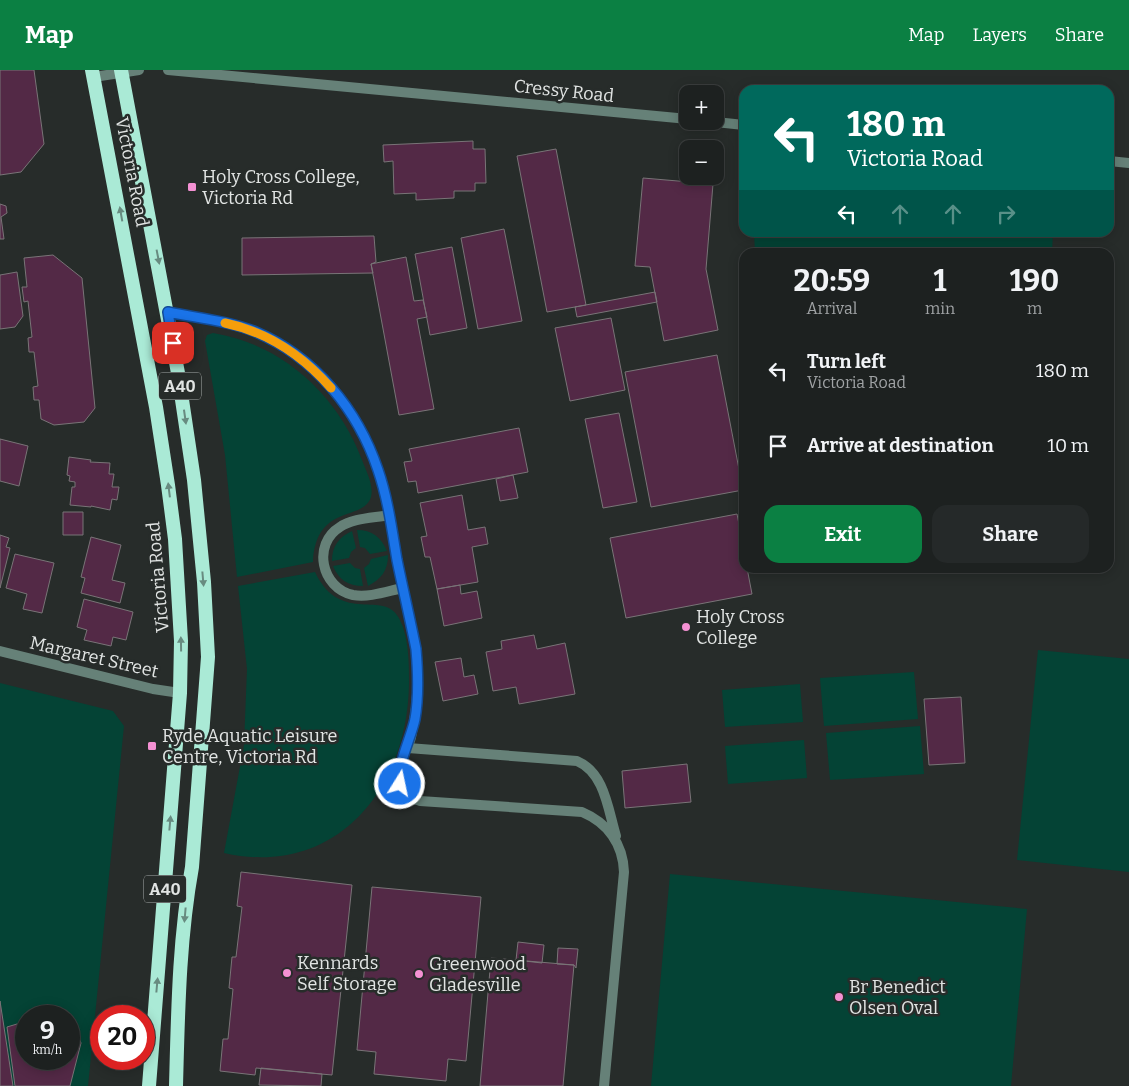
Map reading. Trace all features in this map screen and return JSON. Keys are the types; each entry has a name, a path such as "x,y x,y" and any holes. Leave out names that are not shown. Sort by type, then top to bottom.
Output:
{"highway":[{"name":"Victoria Road","path":"122,71 168,312 194,480 208,657 192,867 186,899 179,976 176,1086"},
{"name":"Victoria Road","path":"93,73 156,407 175,539 182,642 180,693 149,1086"}],"street":[{"path":"93,73 139,70"},
{"name":"Cressy Road","path":"168,70 679,118"},
{"path":"724,123 739,124"},
{"path":"1114,162 1129,163"},
{"path":"168,312 235,325 291,350 307,363 336,393 361,430 378,471 389,515 416,649 418,672 415,716 408,748 398,777 402,790 413,799 582,812 606,827 621,850"},
{"path":"389,515 353,522 341,526 331,534 325,546 323,559 325,571 332,582 342,591 354,595 367,595 403,588"},
{"name":"Margaret Street","path":"0,652 180,693"},
{"path":"408,748 569,759 585,764 596,775 621,850 624,872 604,1086"}],"green space":[{"path":"754,237 1053,237 1052,248 755,248"},
{"path":"213,333 238,339 262,348 284,361 323,394 352,436 371,483 371,497 366,505 331,522 322,530 316,543 313,562 237,577 225,455 205,341 207,335"},
{"path":"357,530 367,531 375,535 387,551 370,554 365,548 360,547"},
{"path":"352,531 356,548 351,552 349,558 332,561 333,551 337,543 343,536"},
{"path":"388,555 387,566 383,574 368,586 364,568 371,559"},
{"path":"350,563 355,568 360,569 363,586 353,585 345,581 338,575 333,566"},
{"path":"315,572 326,589 337,598 349,603 384,606 393,611 400,620 407,643 409,683 405,722 395,758 380,790 358,817 331,838 300,852 264,857 224,853 244,745 247,669 238,586"},
{"path":"1038,650 1129,659 1129,872 1017,860"},
{"path":"914,672 918,719 824,726 820,678"},
{"path":"0,683 113,711 124,726 96,1005 90,1005 90,1066 88,1086 0,1086"},
{"path":"800,684 803,722 725,727 722,690"},
{"path":"920,726 924,774 830,780 826,733"},
{"path":"804,740 807,778 728,784 725,746"},
{"name":"Br Benedict Olsen Oval","path":"670,874 1027,909 1011,1086 651,1086"}],"building":[{"path":"0,70 34,70 44,144 21,172 0,175"},
{"path":"473,141 473,149 485,149 486,183 475,183 475,191 454,191 454,198 416,200 416,193 394,194 393,161 384,162 383,145"},
{"path":"556,149 586,305 547,312 517,156"},
{"path":"643,178 679,181 679,185 713,185 706,269 718,330 664,341 650,267 635,266"},
{"path":"0,204 6,206 7,213 1,217 4,239 0,239"},
{"path":"504,229 522,321 478,329 461,238"},
{"path":"374,236 376,262 371,264 373,273 242,275 242,238"},
{"path":"452,247 467,328 430,335 415,254"},
{"path":"53,255 82,278 95,408 84,422 54,425 41,419 39,400 34,400 33,387 38,386 34,352 29,352 28,338 32,337 28,301 24,302 22,287 27,287 24,258"},
{"path":"406,257 414,301 423,300 427,317 417,319 434,409 399,415 371,264"},
{"path":"17,272 23,316 15,327 0,329 0,275"},
{"path":"655,292 657,302 577,317 575,307"},
{"path":"611,318 625,390 570,401 555,328"},
{"path":"717,355 739,469 739,491 651,507 625,372"},
{"path":"619,413 637,502 603,508 585,419"},
{"path":"519,428 528,472 418,493 416,481 408,482 404,462 412,461 409,449"},
{"path":"0,439 28,446 19,486 0,481"},
{"path":"69,457 91,460 90,462 110,463 109,474 114,474 112,487 119,487 117,500 112,499 110,510 91,506 70,505 72,487 75,487 75,482 69,481 70,476 67,475"},
{"path":"513,475 518,498 500,501 496,479"},
{"path":"462,495 468,530 485,527 488,544 472,547 478,582 437,589 430,557 425,557 421,537 427,536 420,503"},
{"path":"63,512 83,512 83,535 63,535"},
{"path":"737,514 739,524 739,573 748,573 752,594 626,618 610,538"},
{"path":"0,535 9,538 6,547 10,548 0,588"},
{"path":"91,537 121,545 112,580 125,583 120,603 81,593 85,578 81,577"},
{"path":"15,554 54,563 42,613 23,609 27,594 6,588"},
{"path":"460,585 461,594 477,591 482,618 444,626 437,589"},
{"path":"84,599 133,612 126,640 113,637 111,646 84,640 87,630 77,627"},
{"path":"534,635 537,649 565,643 575,694 519,704 516,687 493,691 486,652 502,649 501,641"},
{"path":"461,658 464,677 474,675 478,694 443,701 435,662"},
{"path":"961,697 965,763 929,765 924,699"},
{"path":"687,764 691,802 625,808 622,771"},
{"name":"Kennards Self Storage","path":"241,872 352,885 332,1075 256,1068 255,1075 220,1071 223,1039 228,1039 233,989 229,988 232,957 236,957 242,907 237,906"},
{"name":"Greenwood Gladesville","path":"372,887 481,897 466,1061 448,1059 446,1081 374,1074 376,1052 357,1050"},
{"path":"518,942 544,945 542,963 516,960"},
{"path":"558,948 578,949 576,968 574,965 557,964"},
{"path":"491,958 574,965 563,1086 480,1086"},
{"path":"0,1001 13,1086 0,1086"},
{"path":"15,1025 15,1070 74,1070 70,1086 15,1086 7,1027"},
{"path":"261,1068 322,1074 321,1086 259,1085"}],"slow traffic":[{"path":"225,323 254,332 291,350 322,377 331,388"}],"place":[{"name":"Holy Cross College, Victoria Rd","path":"192,187"},
{"name":"Holy Cross College","path":"686,627"},
{"name":"Ryde Aquatic Leisure Centre, Victoria Rd","path":"152,746"},
{"name":"Kennards Self Storage","path":"287,973"},
{"name":"Greenwood Gladesville","path":"419,974"},
{"name":"Br Benedict Olsen Oval","path":"839,997"}],"route":[{"path":"173,343 168,312 235,325 273,340 291,350 322,377 350,411 361,430 371,450 385,492 416,649 418,694 408,748 399,770 400,784"}]}
